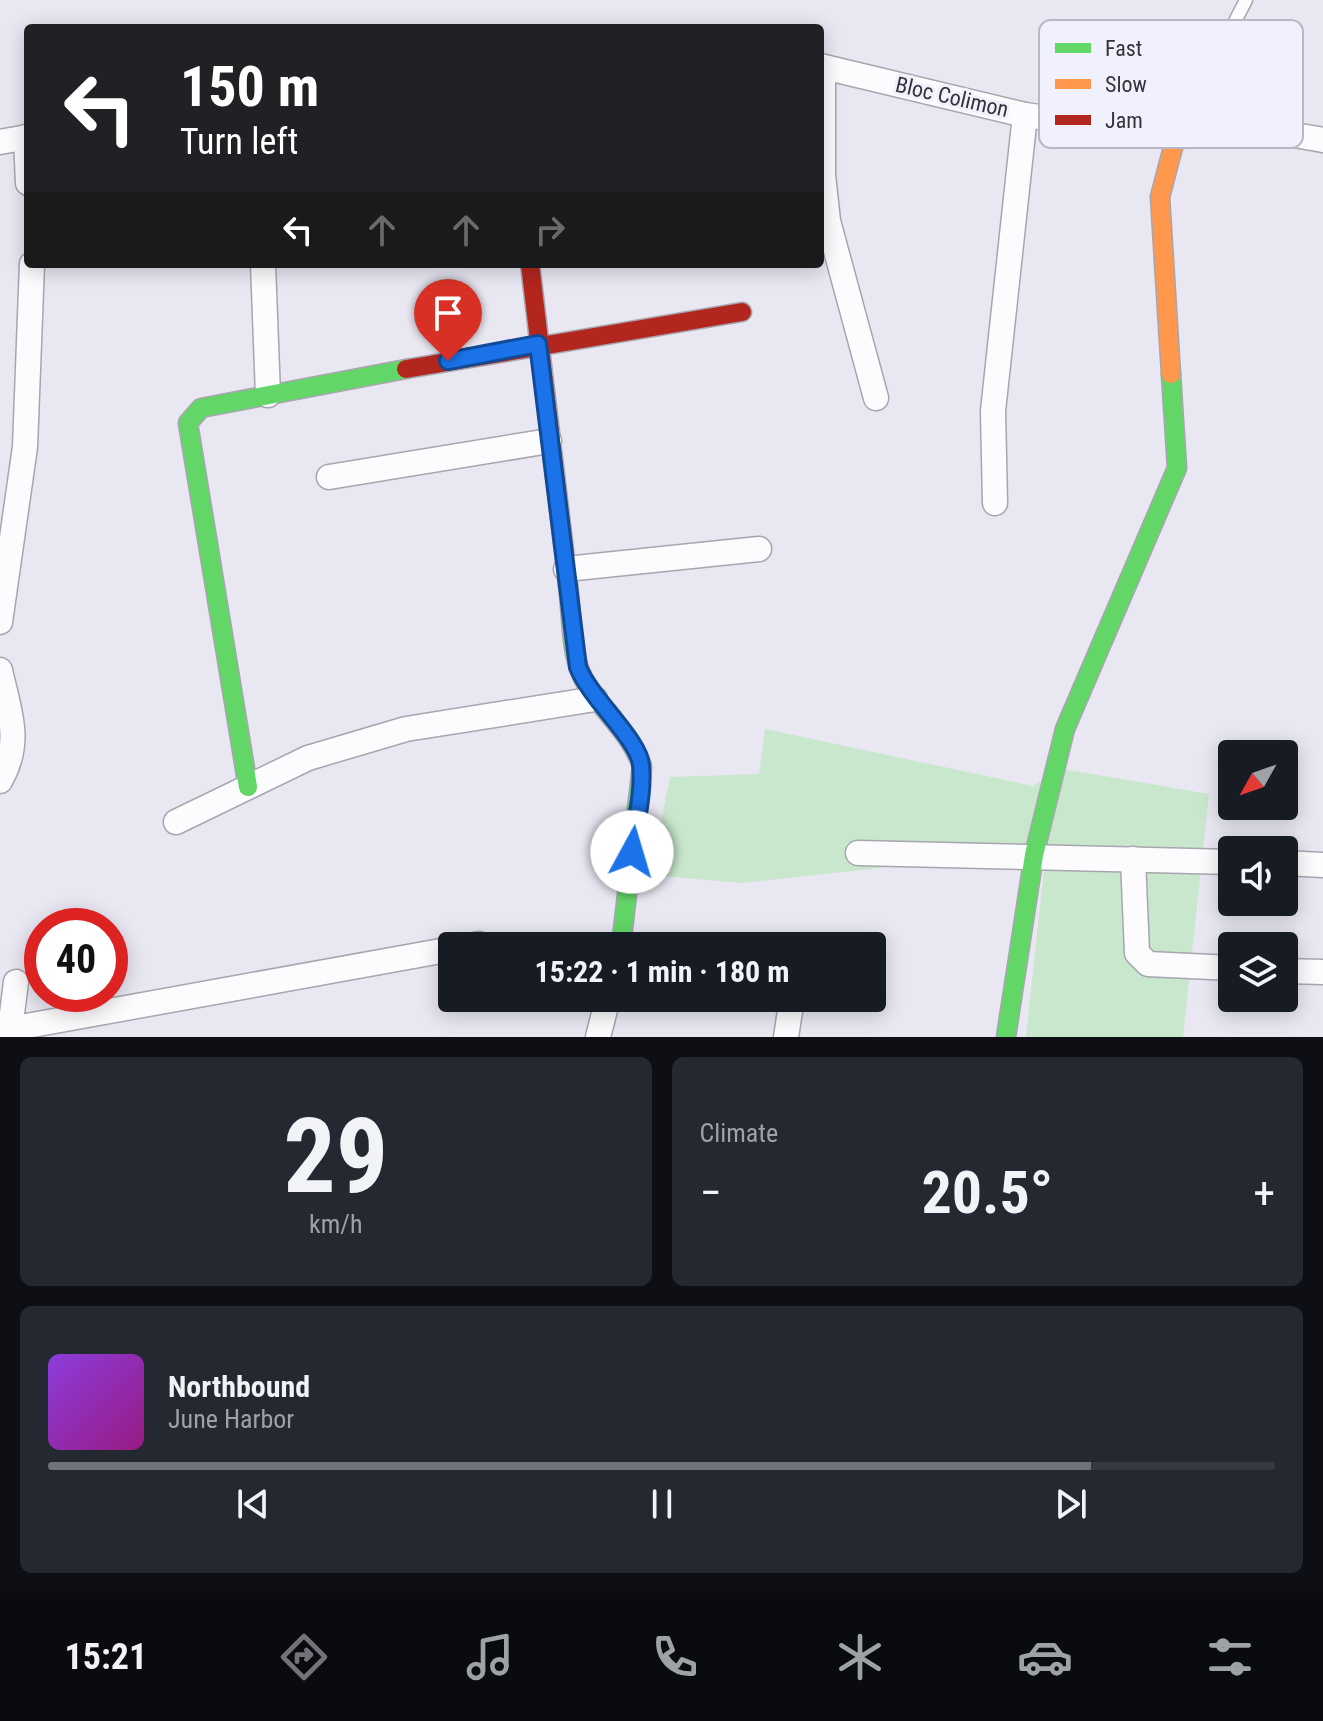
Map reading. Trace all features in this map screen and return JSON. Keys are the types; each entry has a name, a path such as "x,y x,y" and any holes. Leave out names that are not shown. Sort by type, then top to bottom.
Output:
{"street":[{"name":"Bloc Colimon","path":"824,66 1039,117"},
{"path":"995,503 993,411 1025,115"},
{"name":"Bloc Colimon","path":"1303,136 1323,140"},
{"path":"0,142 24,138"},
{"path":"1006,1037 1034,855 1065,729 1177,468 1160,197 1173,148"},
{"path":"824,184 828,221 876,398"},
{"path":"0,622 25,447 32,268"},
{"path":"263,268 268,395"},
{"path":"530,268 578,667 595,699 635,748 642,766 623,932"},
{"path":"248,787 186,431 187,421 201,408 538,344 742,312"},
{"path":"329,477 549,441"},
{"path":"566,569 759,549"},
{"path":"0,670 15,741 12,760 0,781"},
{"path":"176,822 308,758 406,729 595,699"},
{"path":"858,853 1218,862"},
{"path":"1133,859 1137,953 1142,961 1218,967"},
{"path":"1298,864 1323,865"},
{"path":"16,982 9,1033 438,952"},
{"path":"1298,971 1323,972"},
{"path":"598,1037 604,1012"},
{"path":"786,1037 790,1012"}],"lane":[{"path":"1236,20 1246,0"}],"green space":[{"path":"765,729 1033,786 1062,769 1209,794 1183,1037 1026,1037 1046,850 742,883 650,875 670,777 759,774"}],"traffic: fast":[{"path":"248,787 188,423 201,408 406,369"},
{"path":"1006,1037 1034,855 1065,729 1177,468 1171,374"},
{"path":"568,585 574,645 583,678 630,742 642,766 623,932"}],"traffic: slow":[{"path":"1171,374 1160,197 1173,148"}],"traffic: jam":[{"path":"530,268 568,585"},
{"path":"406,369 742,312"}],"route":[{"path":"448,361 538,344 578,667 590,693 635,748 642,766 632,852"}]}
